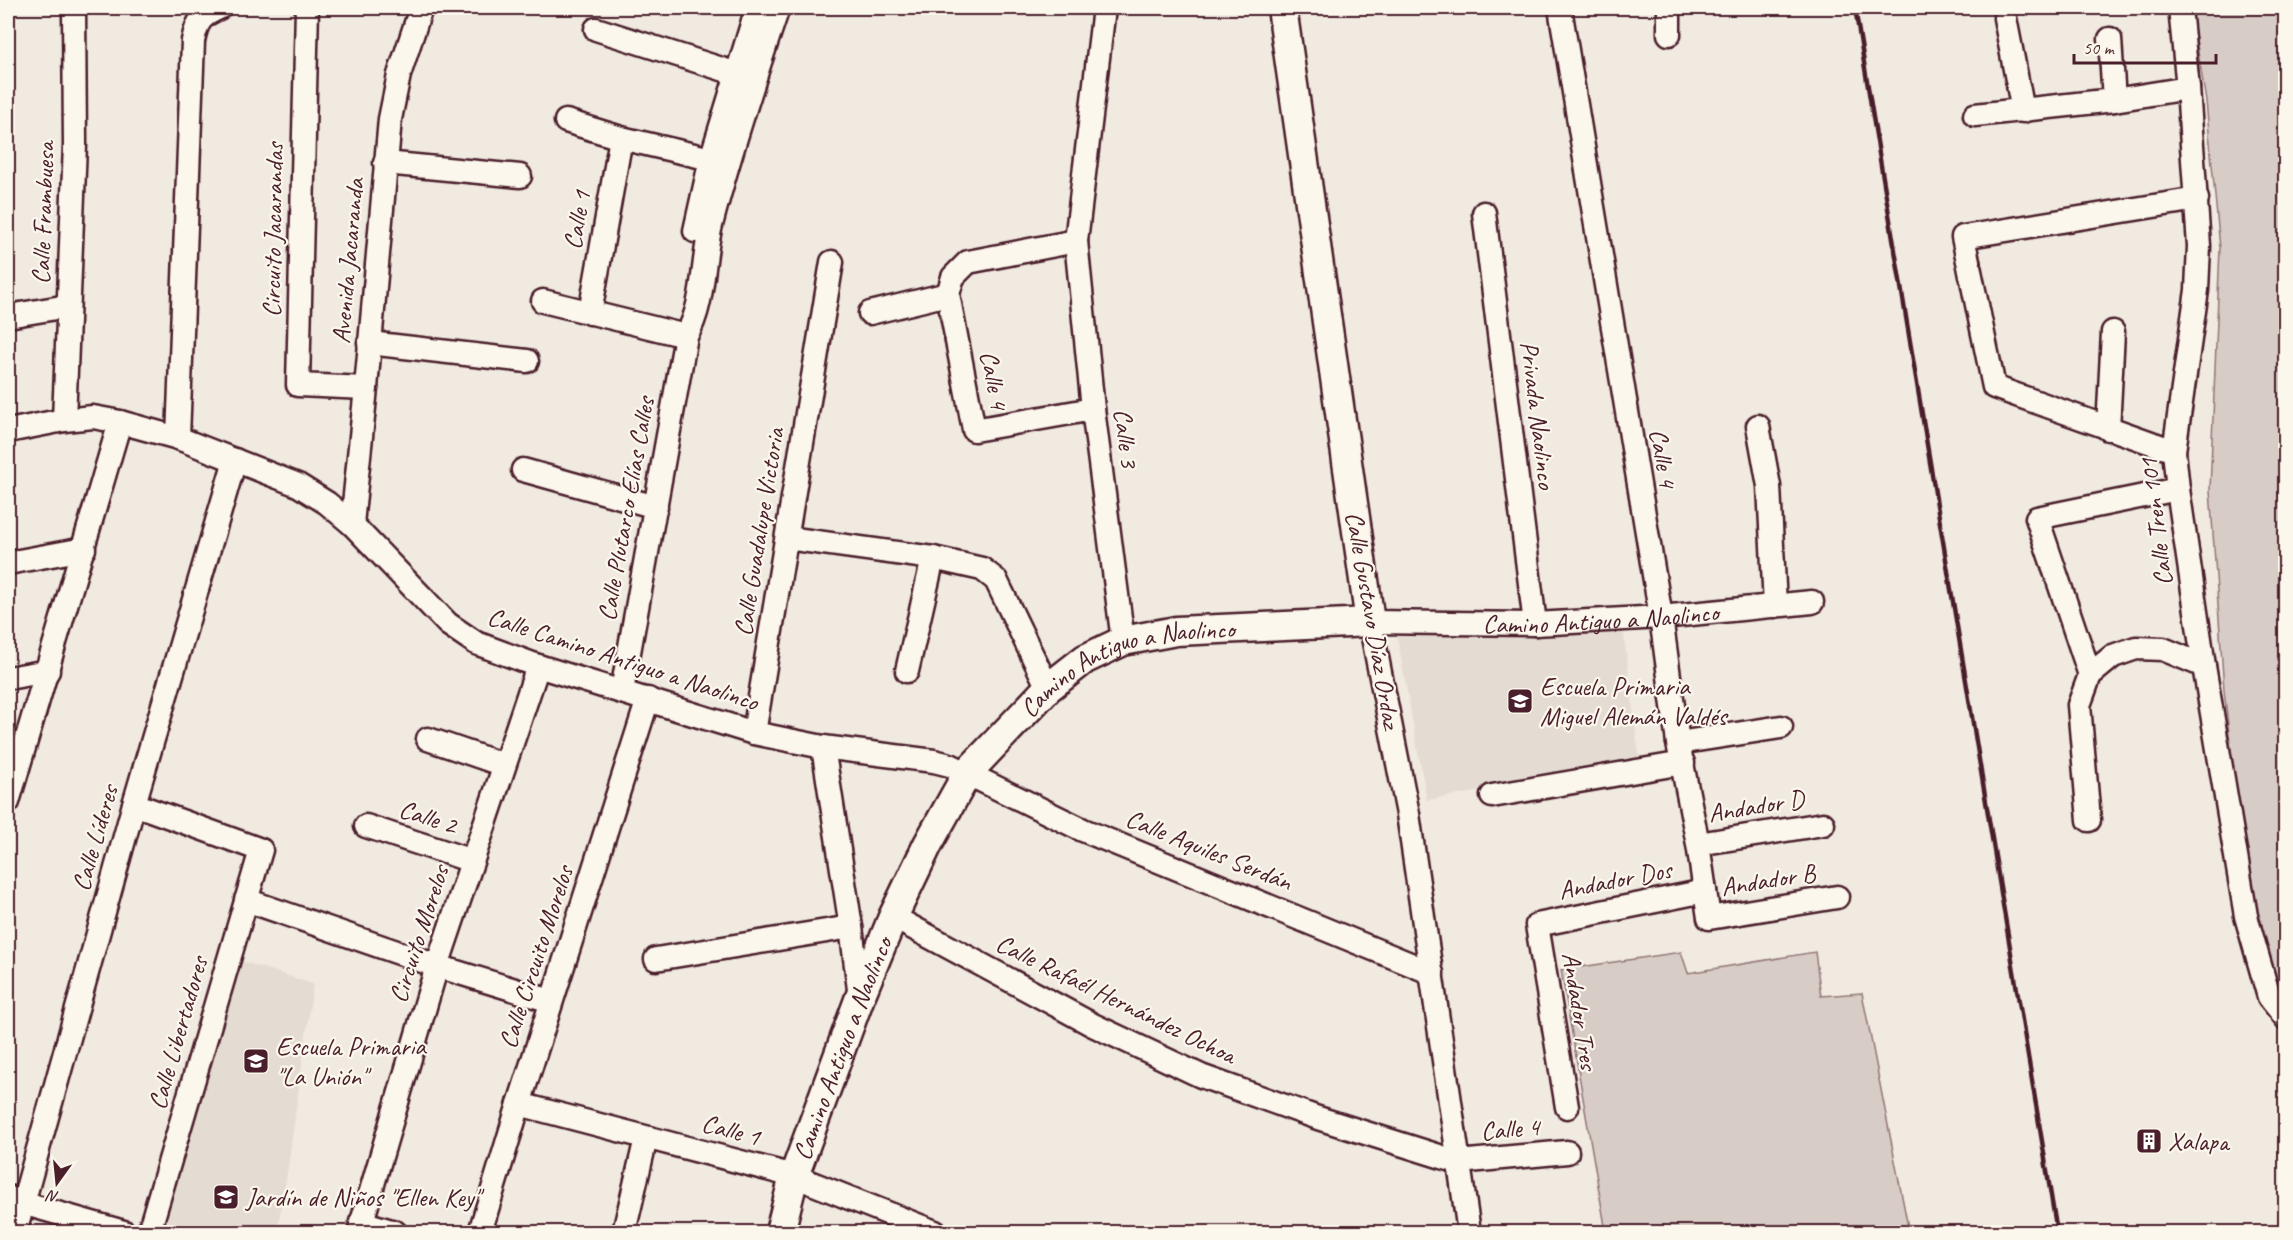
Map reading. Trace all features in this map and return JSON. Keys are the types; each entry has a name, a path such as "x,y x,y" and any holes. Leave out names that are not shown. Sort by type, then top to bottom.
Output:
{"main road":[{"name":"Calle Gustavo Díaz Ordaz","path":"1282,8 1370,622"},
{"name":"Camino Antiguo a Naolinco","path":"780,1233 794,1176 860,996 893,917 928,844 968,772 1048,688 1085,659 1123,641 1176,631 1370,622"}],"street":[{"name":"Calle Frambuesa","path":"64,420 75,145 74,8"},
{"path":"178,438 193,41 196,26 205,14 219,8"},
{"name":"Circuito Jacarandas","path":"307,8 298,384 366,388"},
{"name":"Avenida Jacaranda","path":"352,524 390,119 399,75 420,8"},
{"name":"Calle Plutarco Elías Calles","path":"622,691 686,336 694,322 720,161 745,77 757,8"},
{"name":"Calle Plutarco Elías Calles","path":"745,77 778,8"},
{"name":"Calle 3","path":"1104,8 1076,242 1093,409 1123,641"},
{"name":"Calle 4","path":"1560,8 1661,617 1681,753 1698,844 1708,918"},
{"path":"1669,8 1669,34"},
{"name":"Calle Tren 101","path":"2180,8 2199,246 2197,290 2174,451 2204,666 2246,916 2269,997 2286,1018"},
{"path":"2005,18 2022,111"},
{"path":"596,29 745,77"},
{"path":"2110,39 2114,100"},
{"path":"1975,115 2114,100 2188,88"},
{"path":"566,121 621,138 720,161"},
{"name":"Calle 1","path":"590,313 621,138"},
{"path":"385,163 520,176"},
{"path":"2174,451 1994,387 1964,237 2197,199"},
{"name":"Privada Naolinco","path":"1484,213 1535,624"},
{"path":"870,313 948,294 953,277 968,262 1076,242"},
{"name":"Calle Guadalupe Victoria","path":"754,733 832,262"},
{"name":"Calle 4","path":"948,294 974,430 1093,409"},
{"path":"543,301 686,336"},
{"path":"8,316 68,306"},
{"path":"2108,429 2113,332"},
{"path":"369,343 527,361"},
{"name":"Calle Camino Antiguo a Naolinco","path":"8,431 93,417 178,438 298,485 327,503 352,524 447,624 476,643 538,666 754,733 823,747 934,761 968,772"},
{"path":"8,802 120,422"},
{"path":"1758,426 1769,486 1775,606"},
{"name":"Calle Líderes","path":"15,1233 15,1200 235,460"},
{"path":"523,470 656,507"},
{"path":"2090,675 2037,518 2178,489"},
{"path":"787,538 933,558 982,569 996,580 1048,688"},
{"path":"8,563 84,549"},
{"path":"908,671 933,558"},
{"name":"Camino Antiguo a Naolinco","path":"1370,622 1535,624 1661,617 1812,602"},
{"name":"Calle Gustavo Díaz Ordaz","path":"1370,622 1408,814 1469,1233"},
{"path":"2089,820 2079,705 2090,675 2113,656 2136,648 2163,649 2204,666"},
{"name":"Circuito Morelos","path":"395,1233 360,1227 437,966 538,666"},
{"path":"8,678 48,671"},
{"name":"Calle Circuito Morelos","path":"480,1233 551,1001 648,699"},
{"path":"1491,796 1681,753 1781,727"},
{"path":"428,739 504,765"},
{"path":"823,747 860,996"},
{"name":"Calle Aquiles Serdán","path":"968,772 1083,830 1432,973"},
{"name":"Calle Libertadores","path":"134,804 261,850 149,1233"},
{"name":"Andador D","path":"1698,844 1823,824"},
{"name":"Calle 2","path":"366,826 472,861"},
{"name":"Andador Dos","path":"1537,925 1705,891"},
{"name":"Andador B","path":"1708,918 1837,897"},
{"path":"246,900 437,966 551,1001"},
{"name":"Calle Rafaél Hernández Ochoa","path":"893,917 1093,1025 1201,1076 1318,1118 1458,1162"},
{"name":"Andador Tres","path":"1537,925 1567,1107"},
{"path":"656,959 851,927"},
{"name":"Calle 1","path":"519,1104 794,1176 935,1233"},
{"path":"624,1233 646,1138"},
{"name":"Calle 4","path":"1458,1162 1567,1152"},
{"path":"15,1200 124,1233"}],"shaded area":[{"path":"2191,8 2285,8 2285,1004 2247,890 2224,690 2210,490 2220,248 2206,101"},
{"name":"Escuela Primaria Miguel Alemán Valdés","path":"1623,629 1640,765 1427,800 1397,636"},
{"path":"1681,952 1688,973 1815,952 1821,996 1862,993 1909,1232 1606,1232 1561,970"},
{"name":"Escuela Primaria \"La Unión\"","path":"241,961 313,984 277,1232 179,1232 161,1227"}],"railway":[{"path":"1855,8 2057,1232"}],"place":[{"name":"Escuela Primaria Miguel Alemán Valdés","path":"1520,701"},
{"name":"Escuela Primaria \"La Unión\"","path":"256,1061"},
{"name":"Xalapa","path":"2149,1141"},
{"name":"Jardín de Niños \"Ellen Key\"","path":"226,1197"}]}
